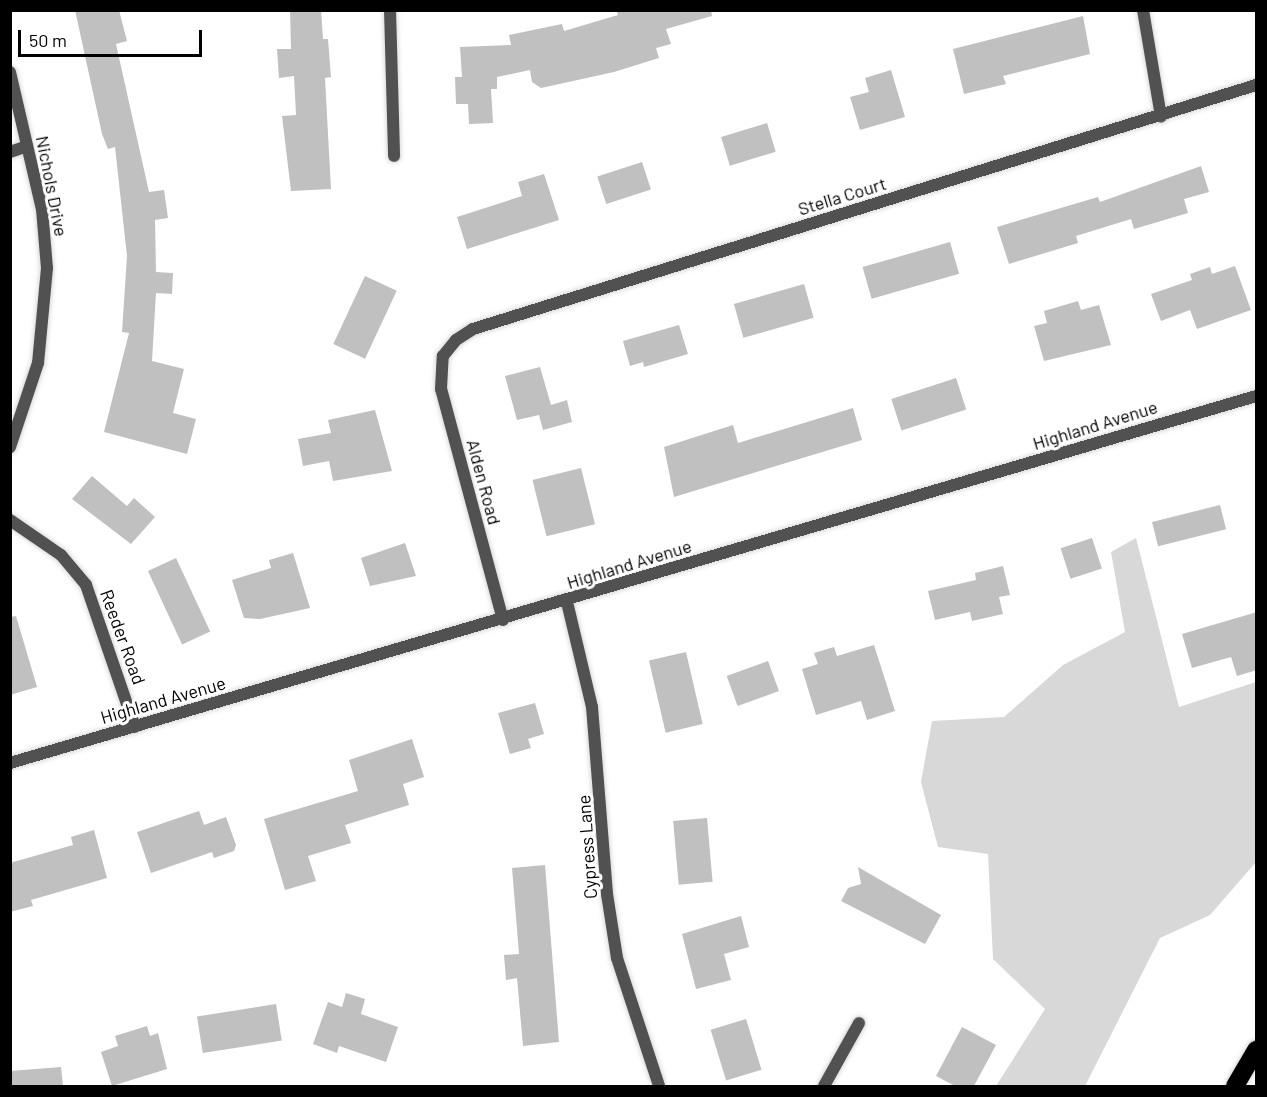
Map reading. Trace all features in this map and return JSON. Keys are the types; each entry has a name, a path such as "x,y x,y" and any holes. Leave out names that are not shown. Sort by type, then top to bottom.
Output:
{"highway":[{"path":"1234,1086 1257,1050"},
{"path":"1244,1086 1257,1072"}],"street":[{"path":"390,10 394,156"},
{"path":"1143,10 1161,116"},
{"name":"Nichols Drive","path":"10,72 42,209 47,268 45,320 38,363 10,447"},
{"name":"Stella Court","path":"445,353 473,329 1257,86"},
{"path":"10,152 27,146"},
{"name":"Alden Road","path":"445,353 441,388 503,620"},
{"name":"Highland Avenue","path":"10,763 567,602 1257,396"},
{"name":"Reeder Road","path":"10,520 61,555 86,585 135,728"},
{"name":"Cypress Lane","path":"567,602 592,707 607,894 617,958 659,1086"},
{"path":"824,1086 860,1023"}],"shaded area":[{"path":"1136,538 1179,707 1256,682 1256,862 1210,915 1160,938 1085,1086 996,1086 1045,1009 993,959 988,854 938,847 921,782 932,721 1004,717 1063,665 1125,632 1111,552"}],"building":[{"path":"75,10 119,10 127,41 116,44 149,192 164,190 168,218 155,220 156,272 173,273 172,294 156,293 152,361 184,369 173,413 196,419 187,454 104,432 129,333 122,332 127,256 115,147 108,149 102,134"},
{"path":"290,10 321,10 323,39 328,39 331,77 325,78 331,189 291,191 282,116 296,115 294,76 279,78 277,49 291,49"},
{"path":"616,10 711,10 712,16 666,29 671,44 656,48 659,58 614,72 541,88 532,82 530,70 497,77 497,89 491,89 493,123 469,124 468,104 456,104 455,77 462,77 460,47 511,45 509,35 562,24 564,31 618,15"},
{"path":"1083,16 1090,54 1003,76 1006,84 964,94 953,49"},
{"path":"891,70 905,117 860,130 850,97 869,92 865,78"},
{"path":"767,123 776,152 730,166 721,137"},
{"path":"642,162 651,190 606,204 597,177"},
{"path":"1201,166 1209,192 1184,199 1188,213 1134,229 1131,219 1076,236 1078,243 1009,264 997,227 1098,197 1100,202"},
{"path":"544,174 559,220 467,249 457,217 522,196 518,182"},
{"path":"950,242 959,274 872,299 863,267"},
{"path":"1235,266 1251,310 1197,329 1190,310 1161,321 1151,294 1192,280 1190,274 1210,267 1212,274"},
{"path":"365,276 397,291 365,359 333,344"},
{"path":"804,284 814,318 743,338 734,304"},
{"path":"1078,301 1081,310 1099,305 1111,345 1044,361 1034,326 1047,323 1044,311"},
{"path":"679,325 688,354 644,367 643,362 630,366 623,341"},
{"path":"540,367 551,405 567,400 572,422 543,430 539,415 517,420 505,376"},
{"path":"956,378 966,409 902,430 891,399"},
{"path":"853,408 862,440 674,497 664,447 733,425 738,443"},
{"path":"375,410 392,471 333,481 329,461 303,466 298,439 331,433 328,420"},
{"path":"581,468 595,524 547,536 532,480"},
{"path":"92,476 127,506 134,498 155,517 131,544 72,499"},
{"path":"1220,505 1226,529 1158,546 1152,522"},
{"path":"1092,538 1102,568 1071,579 1061,548"},
{"path":"405,543 416,576 370,586 361,558"},
{"path":"293,553 310,608 260,619 244,618 232,580 271,568 269,560"},
{"path":"176,558 210,631 182,645 148,571"},
{"path":"1003,566 1010,595 999,597 1003,614 972,621 970,612 935,620 928,591 976,580 975,573"},
{"path":"1257,612 1257,670 1237,676 1231,657 1192,668 1182,634"},
{"path":"16,616 37,687 10,695 10,617"},
{"path":"874,645 895,711 867,720 861,701 816,715 802,669 818,664 814,653 834,647 837,656"},
{"path":"686,652 703,724 666,733 649,661"},
{"path":"768,661 779,691 738,706 727,676"},
{"path":"535,703 544,734 528,739 531,748 510,754 498,713"},
{"path":"412,739 424,777 403,784 409,805 345,825 351,843 308,856 316,881 285,890 264,819 358,791 349,760"},
{"path":"199,811 204,825 226,817 236,845 234,851 214,858 212,852 151,873 137,832"},
{"path":"707,818 713,882 679,885 673,821"},
{"path":"94,830 107,878 31,900 33,906 10,912 10,863 73,845 71,837"},
{"path":"545,865 559,1042 523,1046 517,978 506,980 504,955 519,954 512,868"},
{"path":"858,867 941,915 925,944 841,901 848,888 861,884"},
{"path":"741,916 749,947 724,954 731,980 696,989 682,934"},
{"path":"346,993 365,999 361,1014 398,1027 386,1062 339,1046 337,1053 313,1044 328,1002 342,1007"},
{"path":"276,1004 282,1041 203,1053 197,1017"},
{"path":"746,1019 761,1070 726,1081 711,1030"},
{"path":"147,1026 150,1036 158,1033 167,1069 112,1086 101,1052 118,1046 115,1036"},
{"path":"962,1027 996,1045 974,1086 955,1086 936,1076"},
{"path":"61,1067 63,1086 10,1086 10,1071"}]}
